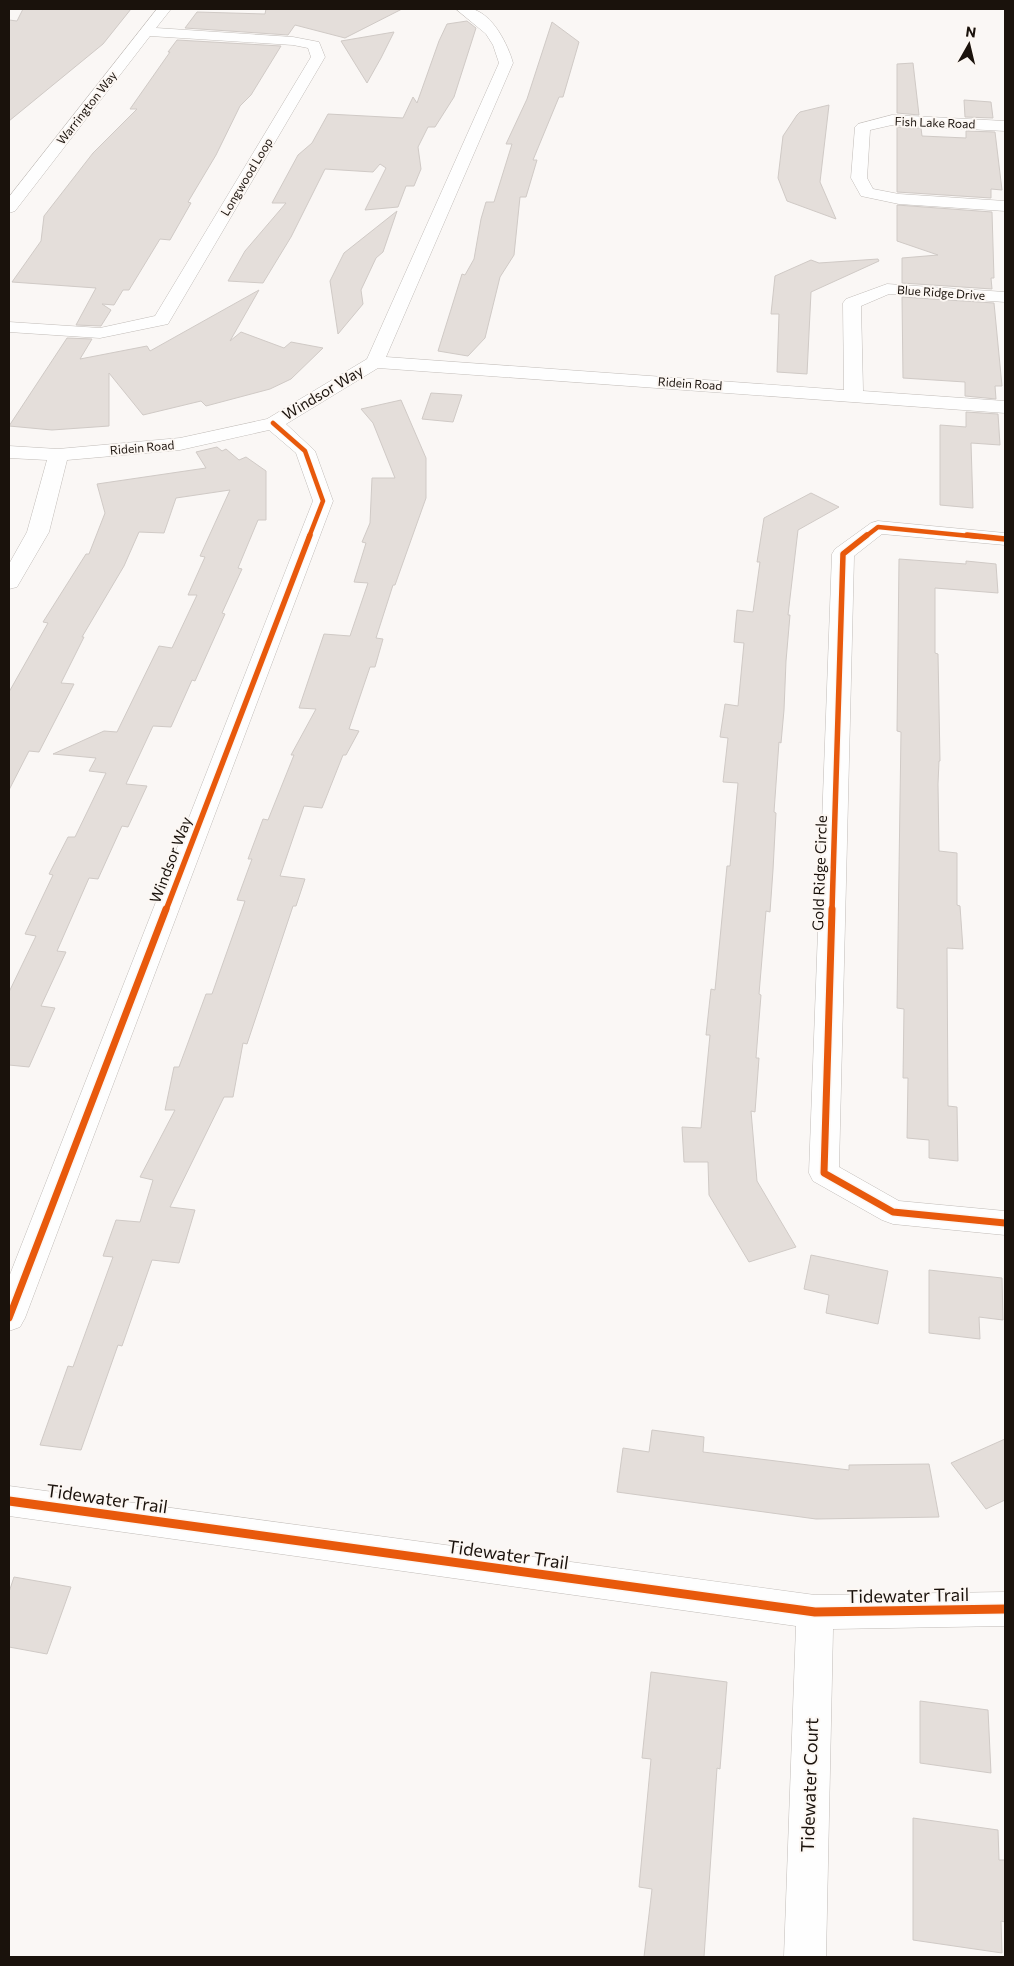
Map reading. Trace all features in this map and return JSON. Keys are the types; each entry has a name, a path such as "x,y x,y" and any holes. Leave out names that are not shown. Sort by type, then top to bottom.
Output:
{"street":[{"name":"Warrington Way","path":"9,208 164,9"},
{"name":"Windsor Way","path":"9,1318 322,501 305,451 273,423 375,362 506,63 503,48 495,34 482,20 463,9"},
{"name":"Longwood Loop","path":"9,327 100,332 162,320 318,57 314,45 293,41 147,32"},
{"name":"Fish Lake Road","path":"1005,126 892,120 863,127 859,178 867,193 899,199 1005,206"},
{"name":"Blue Ridge Drive","path":"854,396 852,303 887,289 1005,297"},
{"name":"Ridein Road","path":"375,362 1005,406"},
{"name":"Ridein Road","path":"9,452 58,455 180,444 273,423"},
{"path":"9,582 38,532 58,455"},
{"name":"Gold Ridge Circle","path":"1005,539 878,527 842,554 824,1173 893,1212 1005,1223"},
{"name":"Tidewater Trail","path":"9,1501 815,1612 1005,1609"},
{"name":"Tidewater Court","path":"806,1957 815,1612"}],"building":[{"path":"23,9 131,9 103,44 9,121 9,20 17,21"},
{"path":"266,9 402,9 345,38 295,25 288,35 185,28 197,12 265,14"},
{"path":"467,21 476,28 454,97 435,127 428,127 418,147 421,169 414,186 406,186 398,207 365,210 386,168 380,164 373,172 325,169 291,237 263,283 228,281 245,251 286,203 272,203 298,155 312,143 328,114 403,118 413,97 417,103 447,24"},
{"path":"552,22 579,42 563,97 559,97 533,160 537,160 526,197 520,197 514,255 500,277 485,338 468,356 438,351 462,274 465,275 474,259 486,202 494,202 512,144 506,144 527,99"},
{"path":"394,32 381,58 367,83 341,41"},
{"path":"177,40 281,46 251,95 240,106 216,155 188,202 191,203 170,240 160,239 129,290 123,290 114,305 102,304 111,310 101,326 76,325 96,288 12,282 41,241 44,216 93,153 137,109 130,109"},
{"path":"913,63 919,115 897,113 897,64"},
{"path":"964,100 991,102 993,118 965,117"},
{"path":"829,105 820,182 836,219 787,201 778,178 783,136 797,115 800,112"},
{"path":"897,127 921,128 922,136 966,138 966,131 995,132 1002,190 991,189 991,198 897,192"},
{"path":"897,205 992,212 994,278 991,278 992,289 902,283 902,258 938,255 897,241"},
{"path":"397,211 383,252 376,258 361,290 363,304 338,334 330,281 344,253"},
{"path":"878,259 879,261 811,292 807,374 777,372 779,314 771,314 775,276 811,260 819,263"},
{"path":"259,290 230,341 241,332 284,348 291,342 323,348 291,379 270,389 206,406 201,401 143,415 109,373 109,426 52,430 9,426 67,338 92,339 80,359 147,346 150,351"},
{"path":"902,297 994,303 1002,386 995,386 996,399 965,396 965,382 903,378"},
{"path":"431,393 462,395 453,422 422,419"},
{"path":"401,400 426,458 426,498 395,585 393,585 376,638 383,639 375,667 370,667 349,729 359,731 346,755 343,755 322,808 304,806 280,876 305,879 296,906 293,906 247,1044 243,1043 233,1097 224,1097 170,1207 195,1210 179,1263 152,1260 122,1346 118,1345 81,1450 40,1445 68,1366 73,1367 113,1257 103,1256 116,1220 140,1222 153,1180 140,1177 175,1110 165,1110 174,1067 179,1067 206,994 212,994 245,901 237,900 252,859 248,859 263,819 268,820 294,755 291,755 316,709 299,708 324,634 350,636 368,583 354,582 366,543 362,542 370,523 372,478 395,478 373,423 361,409"},
{"path":"966,412 998,414 1000,445 971,443 973,508 940,505 940,425 966,427"},
{"path":"217,447 222,451 226,449 239,460 246,457 266,471 266,520 258,520 238,568 242,569 222,613 225,614 195,681 192,680 171,727 153,726 126,784 147,786 128,827 122,826 98,879 89,878 57,951 66,952 41,1006 55,1008 29,1067 9,1065 9,992 36,936 25,934 53,875 49,874 68,837 75,837 106,773 89,771 96,758 53,754 104,731 117,732 159,646 172,648 197,595 188,595 205,557 200,556 230,490 176,498 164,533 139,532 124,566 82,637 84,637 61,683 74,684 39,752 29,751 9,790 9,692 48,623 43,622 86,554 89,554 105,513 97,484 206,468 196,452"},
{"path":"811,493 839,507 798,530 788,615 790,615 784,710 781,743 779,742 774,812 776,813 770,912 766,911 759,994 761,995 756,1058 759,1058 755,1112 751,1111 757,1181 796,1247 749,1262 709,1195 708,1162 684,1162 682,1127 701,1128 710,1035 706,1035 711,989 715,990 727,866 730,866 738,783 723,782 728,738 720,737 725,704 738,706 744,643 734,642 737,610 753,612 760,562 757,562 764,518"},
{"path":"899,559 966,564 966,561 996,564 998,593 935,588 935,653 938,654 940,761 938,784 939,851 957,853 957,905 960,906 963,949 947,948 948,1106 957,1107 958,1161 929,1158 929,1140 907,1138 908,1078 903,1078 904,1009 897,1008 901,732 897,731"},
{"path":"811,1255 888,1271 878,1324 826,1313 829,1295 804,1289"},
{"path":"929,1270 1002,1278 1003,1320 979,1317 980,1339 929,1333"},
{"path":"652,1430 704,1437 703,1452 849,1470 849,1465 929,1464 939,1517 816,1519 617,1492 623,1448 649,1452"},
{"path":"1005,1439 1005,1500 986,1509 951,1463"},
{"path":"14,1577 71,1587 47,1654 9,1647 9,1592"},
{"path":"651,1672 727,1682 720,1769 717,1768 704,1957 644,1957 652,1889 639,1887 651,1759 642,1758"},
{"path":"920,1701 988,1710 991,1773 920,1763"},
{"path":"913,1818 998,1830 999,1860 1005,1860 1005,1922 1001,1921 1002,1953 913,1940"}],"cycle path":[{"path":"9,1318 323,501 305,451 273,423"},
{"path":"1005,539 878,527 843,554 824,1173 893,1212 1005,1223"},
{"path":"9,1501 815,1612 1005,1609"}]}
